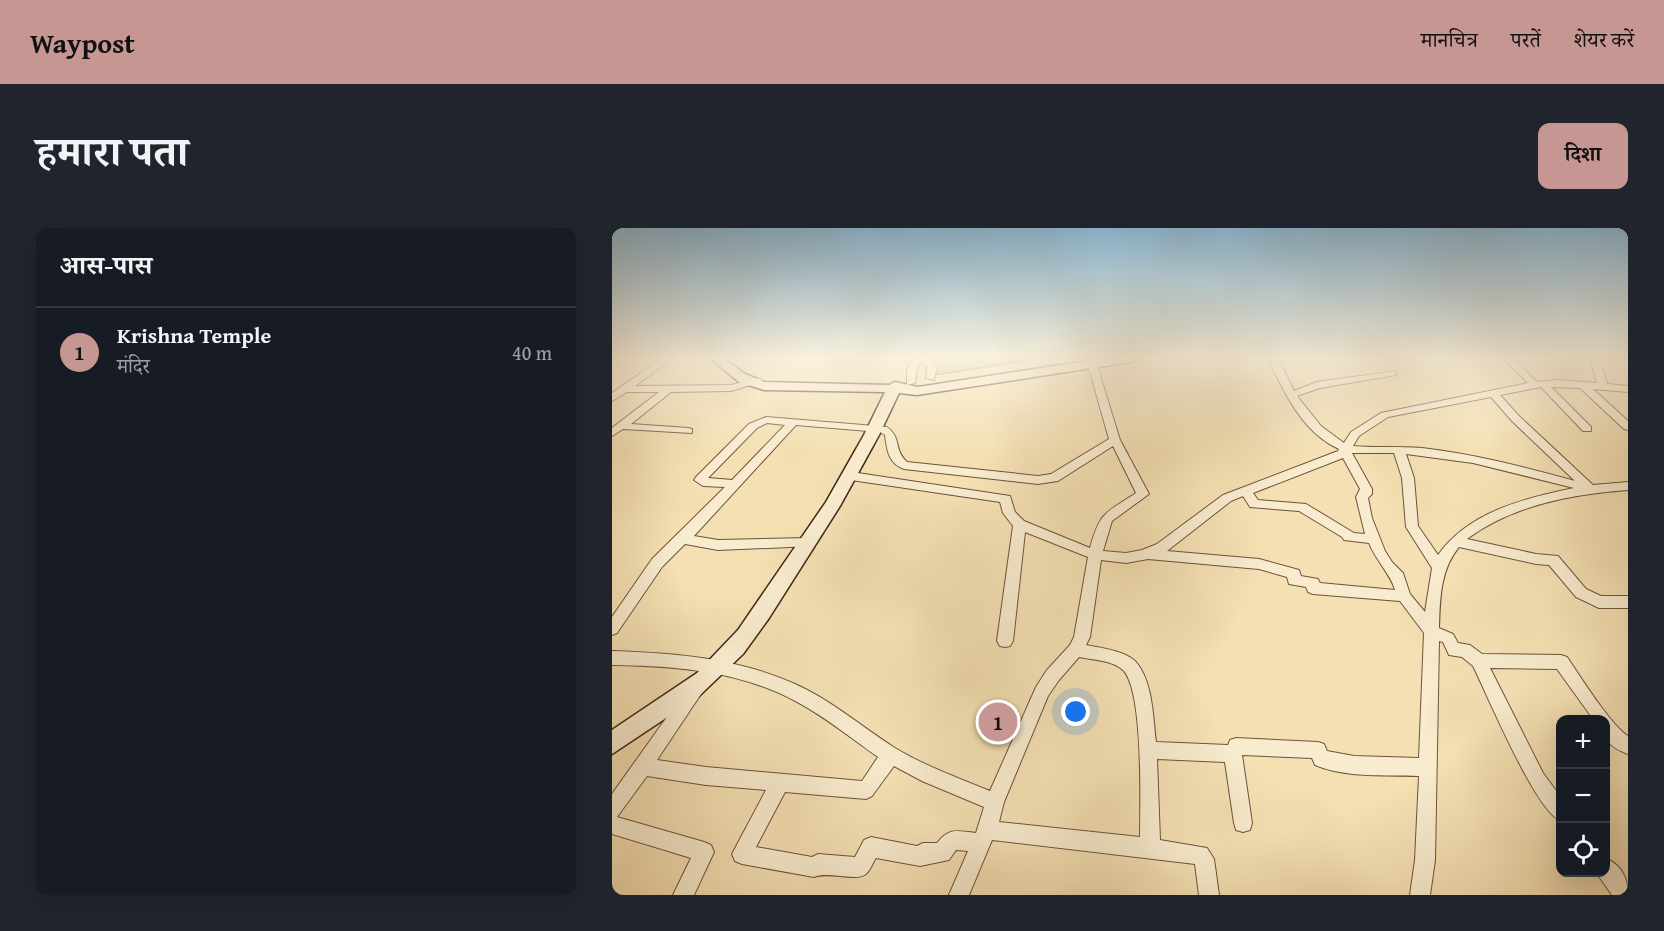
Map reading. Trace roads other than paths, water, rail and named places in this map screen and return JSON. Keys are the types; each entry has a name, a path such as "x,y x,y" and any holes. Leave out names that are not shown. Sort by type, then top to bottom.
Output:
{"main road":[{"path":"612,743 703,681 718,667 756,622 851,476 877,428 903,389"}],"street":[{"path":"612,398 626,389"},
{"path":"631,389 695,389"},
{"path":"959,895 984,836 995,802 1042,692 1053,675 1076,650 1082,637 1100,532 1107,518 1143,494 1115,440 1100,389"},
{"path":"1288,389 1322,433 1345,449 1366,489 1366,494 1362,497 1374,539 1387,566 1398,577 1404,597 1432,632 1448,638 1454,650 1466,650 1479,661 1538,779 1556,805"},
{"path":"1291,395 1309,389"},
{"path":"1150,554 1216,504 1245,490 1339,455 1354,434 1385,415 1515,389"},
{"path":"1544,389 1587,429"},
{"path":"1587,389 1628,427"},
{"path":"617,429 667,390"},
{"path":"1493,393 1517,422 1560,459 1588,488"},
{"path":"732,484 700,480 756,423 766,420 877,428 890,434 894,456 904,465 1038,480 1054,478 1115,440"},
{"path":"612,629 657,563 793,422"},
{"path":"617,429 688,431"},
{"path":"1345,449 1399,450 1457,456 1588,488"},
{"path":"1399,450 1408,478 1412,527 1438,566"},
{"path":"851,476 1006,499"},
{"path":"1010,477 1006,499 1007,509 1012,518 1020,524 1095,555 1129,560 1150,554 1259,564 1294,574 1294,580 1313,584 1313,588 1404,597"},
{"path":"1420,895 1425,860 1432,632 1438,566 1443,555 1455,541 1497,515 1588,488 1622,486 1628,499"},
{"path":"1245,490 1254,504 1302,507 1348,534 1349,537 1374,539"},
{"path":"1005,641 1020,524"},
{"path":"682,539 717,545 808,543"},
{"path":"1455,541 1536,559 1553,560 1581,593 1599,602 1628,602"},
{"path":"1076,650 1116,659 1136,673 1143,698 1150,848"},
{"path":"612,658 659,659 718,667 775,683 834,714 894,757 995,802"},
{"path":"1479,661 1561,662 1598,715"},
{"path":"612,810 703,681"},
{"path":"1610,732 1615,738 1628,746"},
{"path":"1243,823 1233,754 1236,746 1318,750 1321,759 1354,765 1428,767"},
{"path":"1147,750 1233,754"},
{"path":"641,766 706,776 866,790 886,761 894,757"},
{"path":"780,782 742,854 814,867 818,864 860,867 871,847 920,856 923,853 942,853 952,840 984,836 1150,848 1200,855 1204,859 1209,895"},
{"path":"612,825 704,852 683,895"},
{"path":"1610,874 1623,888"}],"place":[{"name":"Krishna Temple","path":"998,722"}]}
